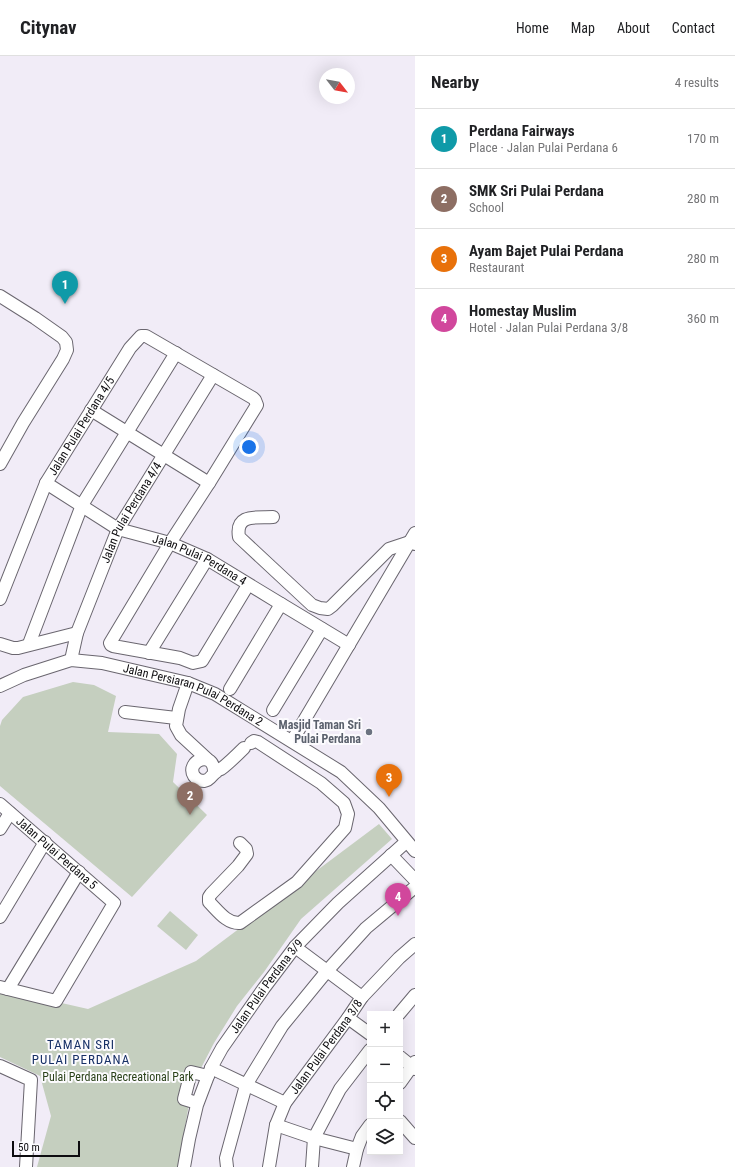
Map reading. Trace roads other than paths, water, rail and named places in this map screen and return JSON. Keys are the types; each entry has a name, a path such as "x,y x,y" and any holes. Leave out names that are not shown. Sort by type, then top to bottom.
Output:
{"street":[{"path":"0,464 67,350 66,342 62,337 35,318 1,300"},
{"name":"Jalan Pulai Perdana 4/5","path":"0,599 46,483 130,348 141,336 146,336 255,400 257,405 209,482"},
{"path":"29,644 82,505 128,433 176,353"},
{"name":"Jalan Pulai Perdana 4/4","path":"71,660 77,633 118,529 213,376"},
{"path":"91,410 209,482 170,543 110,645 180,658 192,663 202,661 248,584"},
{"name":"Jalan Pulai Perdana 4","path":"46,483 118,529 170,543 207,559 349,645"},
{"path":"273,517 245,519 240,523 238,529 239,536 312,605 320,608 328,609 332,606 389,549 413,540"},
{"path":"292,741 413,540"},
{"path":"149,653 207,559"},
{"path":"230,689 280,604"},
{"path":"273,710 322,629"},
{"path":"0,644 18,648 77,633"},
{"name":"Jalan Persiaran Pulai Perdana 2","path":"0,686 24,674 71,660 102,663 188,683 215,694 341,772 379,808 415,851"},
{"path":"188,683 176,718 176,726 181,735 211,762 214,767 214,772 211,778 205,781 198,780 194,776 192,769 195,763 200,759 207,759"},
{"path":"125,712 176,718"},
{"path":"214,772 221,769 254,741 258,742 321,783 344,803 348,814 345,828 296,882 240,923 235,924 230,922 214,907 210,902 209,897 210,894 247,854 246,849 240,843"},
{"name":"Jalan Pulai Perdana 5","path":"0,804 114,903 56,1001 4,988"},
{"path":"0,829 10,813"},
{"path":"0,917 44,842"},
{"name":"Jalan Pulai Perdana 3/9","path":"184,1167 188,1139 197,1103 209,1072 222,1048 295,947 338,903 406,842"},
{"path":"391,855 415,880"},
{"path":"4,988 79,872"},
{"path":"227,1167 226,1158 246,1085 282,1026 327,971 366,928 415,887"},
{"name":"Jalan Pulai Perdana 3/8","path":"269,1167 276,1125 285,1103 362,997 399,958 415,944"},
{"path":"295,947 362,997"},
{"path":"402,1011 415,995"},
{"path":"348,1018 367,1032"},
{"path":"312,1167 314,1138 340,1089 367,1054"},
{"path":"403,1059 414,1066 403,1079"},
{"path":"0,1066 31,1080 26,1167"},
{"path":"197,1103 184,1099 191,1072 209,1072 246,1085 285,1103"},
{"path":"403,1124 415,1138"},
{"path":"276,1125 314,1138 357,1149"},
{"path":"353,1167 357,1149 362,1136 367,1129"}],"place":[{"name":"Perdana Fairways","path":"65,304"},
{"name":"Masjid Taman Sri Pulai Perdana","path":"369,732"},
{"name":"Ayam Bajet Pulai Perdana","path":"389,797"},
{"name":"SMK Sri Pulai Perdana","path":"190,815"},
{"name":"Homestay Muslim","path":"398,916"}],"district":[{"name":"TAMAN SRI PULAI PERDANA","path":"81,1052"}],"park label":[{"name":"Pulai Perdana Recreational Park","path":"118,1077"}]}
